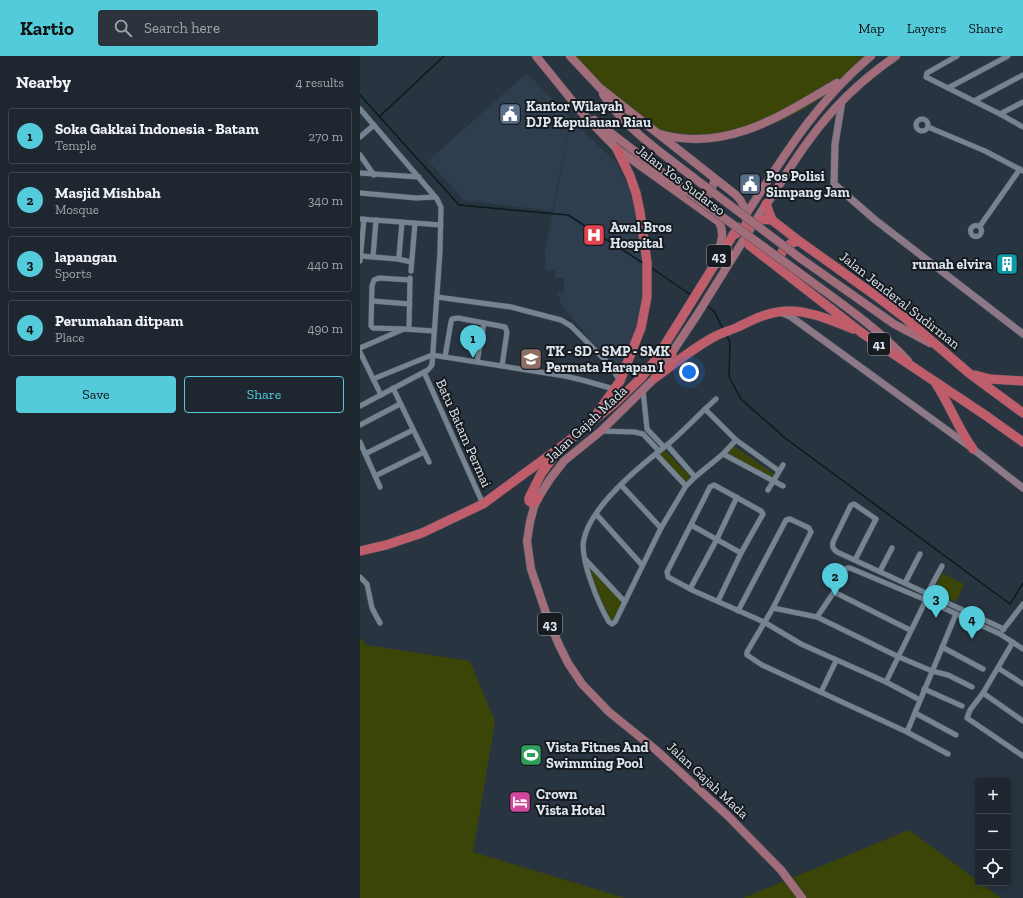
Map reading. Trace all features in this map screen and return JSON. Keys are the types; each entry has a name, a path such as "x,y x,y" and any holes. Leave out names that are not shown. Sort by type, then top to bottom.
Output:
{"highway":[{"path":"587,425 601,408 620,380 641,328 645,309 647,262 644,238 636,193 630,176 617,149"},
{"path":"748,222 764,219 772,220 766,204"},
{"name":"Jalan Jenderal Sudirman","path":"772,220 876,296 970,374 1023,413"},
{"name":"Jalan Gajah Mada","path":"360,551 386,545 422,533 483,504 566,443 634,386 663,349 728,243 748,222"},
{"name":"41","path":"748,222 750,244 862,333 1023,442"},
{"path":"781,268 779,261 781,252 788,246 799,241"},
{"path":"655,378 698,346 754,319 778,312 801,312 815,315 862,333"},
{"path":"663,349 672,354"},
{"path":"970,374 990,379 1023,381"},
{"path":"934,381 973,449"},
{"path":"538,498 532,503 529,501 529,498 541,474 550,460 566,443"}],"main road":[{"name":"Jalan Yos Sudarso","path":"536,56 584,116 617,149 719,222 722,227 722,240 715,262"},
{"name":"Jalan Yos Sudarso","path":"570,56 600,88 739,198 743,202 748,222"},
{"path":"748,222 800,132 844,79 871,56"},
{"path":"719,222 728,228 734,229 748,222 766,204 822,122 864,81 896,56"},
{"path":"656,132 678,138 692,139 713,138 735,134 759,126 797,108 844,79"},
{"path":"600,88 613,107 641,136 698,181 800,258 894,324 938,347"},
{"path":"584,116 592,119 688,192 857,315 894,346 912,367"},
{"path":"695,204 702,202 707,197 712,189 715,178"},
{"name":"Jalan Gajah Mada","path":"748,222 738,250 672,354 655,378 601,431 564,461 550,479 538,498 532,513 528,532 529,560 547,616 559,645 572,671 582,684 609,712 656,750 728,816 781,870 802,898"}],"street":[{"path":"957,56 926,74 927,78 1023,127"},
{"path":"948,88 1008,56"},
{"path":"974,101 1023,75"},
{"path":"842,101 835,144 834,184 874,219 1023,334"},
{"path":"1000,114 1023,102"},
{"path":"360,110 419,177 441,207 440,252 432,365 424,372"},
{"path":"360,137 374,125"},
{"path":"928,127 985,151 1021,170 980,226"},
{"path":"360,155 374,175"},
{"path":"360,173 419,177"},
{"path":"360,193 416,198 435,197"},
{"path":"411,262 398,259 374,257 360,258 362,219 441,225"},
{"path":"374,257 376,220"},
{"path":"398,259 402,222"},
{"path":"411,271 415,223"},
{"path":"406,329 410,304 410,279 375,279 372,286 370,324 372,327 434,331"},
{"path":"437,297 511,307 562,320 609,364 620,380"},
{"path":"372,301 410,304"},
{"path":"778,312 790,316 973,449 1023,488"},
{"path":"445,357 452,319 458,318 504,327 506,329 502,366"},
{"path":"477,362 484,323"},
{"path":"360,348 406,329"},
{"path":"360,352 380,394"},
{"path":"372,379 432,355 582,380 614,390"},
{"name":"Batu Batam Permai","path":"360,406 380,394 424,372 483,504"},
{"path":"393,388 429,462"},
{"path":"643,390 645,432 657,453 686,486"},
{"path":"716,399 621,485 596,514 583,540 584,558 590,577 609,622 614,623 661,528 686,486 723,454 736,440"},
{"path":"360,425 400,404"},
{"path":"705,409 736,440 779,471"},
{"path":"365,454 413,430"},
{"path":"601,431 645,432 665,446 695,477"},
{"path":"360,442 380,487"},
{"path":"375,476 424,452"},
{"path":"723,454 783,486"},
{"path":"768,490 783,465"},
{"path":"621,485 661,528"},
{"path":"718,601 741,553 763,514 761,511 737,497 712,485 667,572 670,578 690,589 764,622 801,644 836,661 886,682 920,700"},
{"path":"690,589 737,497"},
{"path":"855,560 876,519 854,504 851,505 832,545 834,550 837,552 905,583 956,614 1000,634 1023,649"},
{"path":"596,514 642,565"},
{"path":"738,611 785,521 790,519 809,528 811,532 773,608 747,652 747,655 762,665 907,732 948,754"},
{"path":"691,525 741,553"},
{"path":"880,571 892,548"},
{"path":"905,583 920,554"},
{"path":"584,558 625,602"},
{"path":"886,682 942,566"},
{"path":"817,617 834,592 843,571 847,568 927,597 1004,629"},
{"path":"360,577 367,584 372,608 380,623"},
{"path":"834,592 910,630"},
{"path":"1000,634 1023,604"},
{"path":"773,608 817,617 899,657 972,687"},
{"path":"907,732 956,614"},
{"path":"1013,642 983,693 966,718 1023,756"},
{"path":"942,646 983,669"},
{"path":"821,692 836,661"},
{"path":"998,668 1023,684"},
{"path":"924,689 962,706"},
{"path":"983,693 1023,721"},
{"path":"915,712 956,735"}],"shaded area":[{"path":"527,73 571,119 552,211 464,200 428,161"},
{"name":"Awal Bros Hospital","path":"571,120 616,162 630,190 638,218 645,279 640,316 635,333 617,375 562,305 557,293 564,293 564,278 555,278 555,270 546,270 545,253"}],"green space":[{"path":"568,56 875,56 823,97 781,121 758,128 715,135 684,134 648,129 624,114"},
{"path":"734,446 775,475 771,480 726,456"},
{"path":"664,449 690,477 684,486 656,457"},
{"path":"590,568 622,602 612,622 591,575"},
{"path":"942,573 964,584 956,602 933,592"},
{"path":"360,637 366,645 470,661 495,721 473,852 625,898 360,898"},
{"path":"909,830 975,879 975,886 985,886 1001,898 743,898"}],"waterway":[{"path":"379,117 444,56"},
{"path":"360,95 459,205 568,215 643,263"},
{"path":"650,267 691,295"},
{"path":"706,305 714,311 723,329"},
{"path":"726,334 730,342 729,377 741,399 785,438 1010,604 1023,583"}],"place":[{"name":"Kantor Wilayah DJP Kepulauan Riau","path":"510,114"},
{"name":"Pos Polisi Simpang Jam","path":"750,184"},
{"name":"Awal Bros Hospital","path":"594,235"},
{"name":"rumah elvira","path":"1007,264"},
{"name":"Soka Gakkai Indonesia - Batam","path":"473,358"},
{"name":"TK - SD - SMP - SMK Permata Harapan I","path":"531,359"},
{"name":"Masjid Mishbah","path":"835,596"},
{"name":"lapangan","path":"936,618"},
{"name":"Perumahan ditpam","path":"972,639"},
{"name":"Vista Fitnes And Swimming Pool","path":"531,755"},
{"name":"Crown Vista Hotel","path":"520,802"}]}
